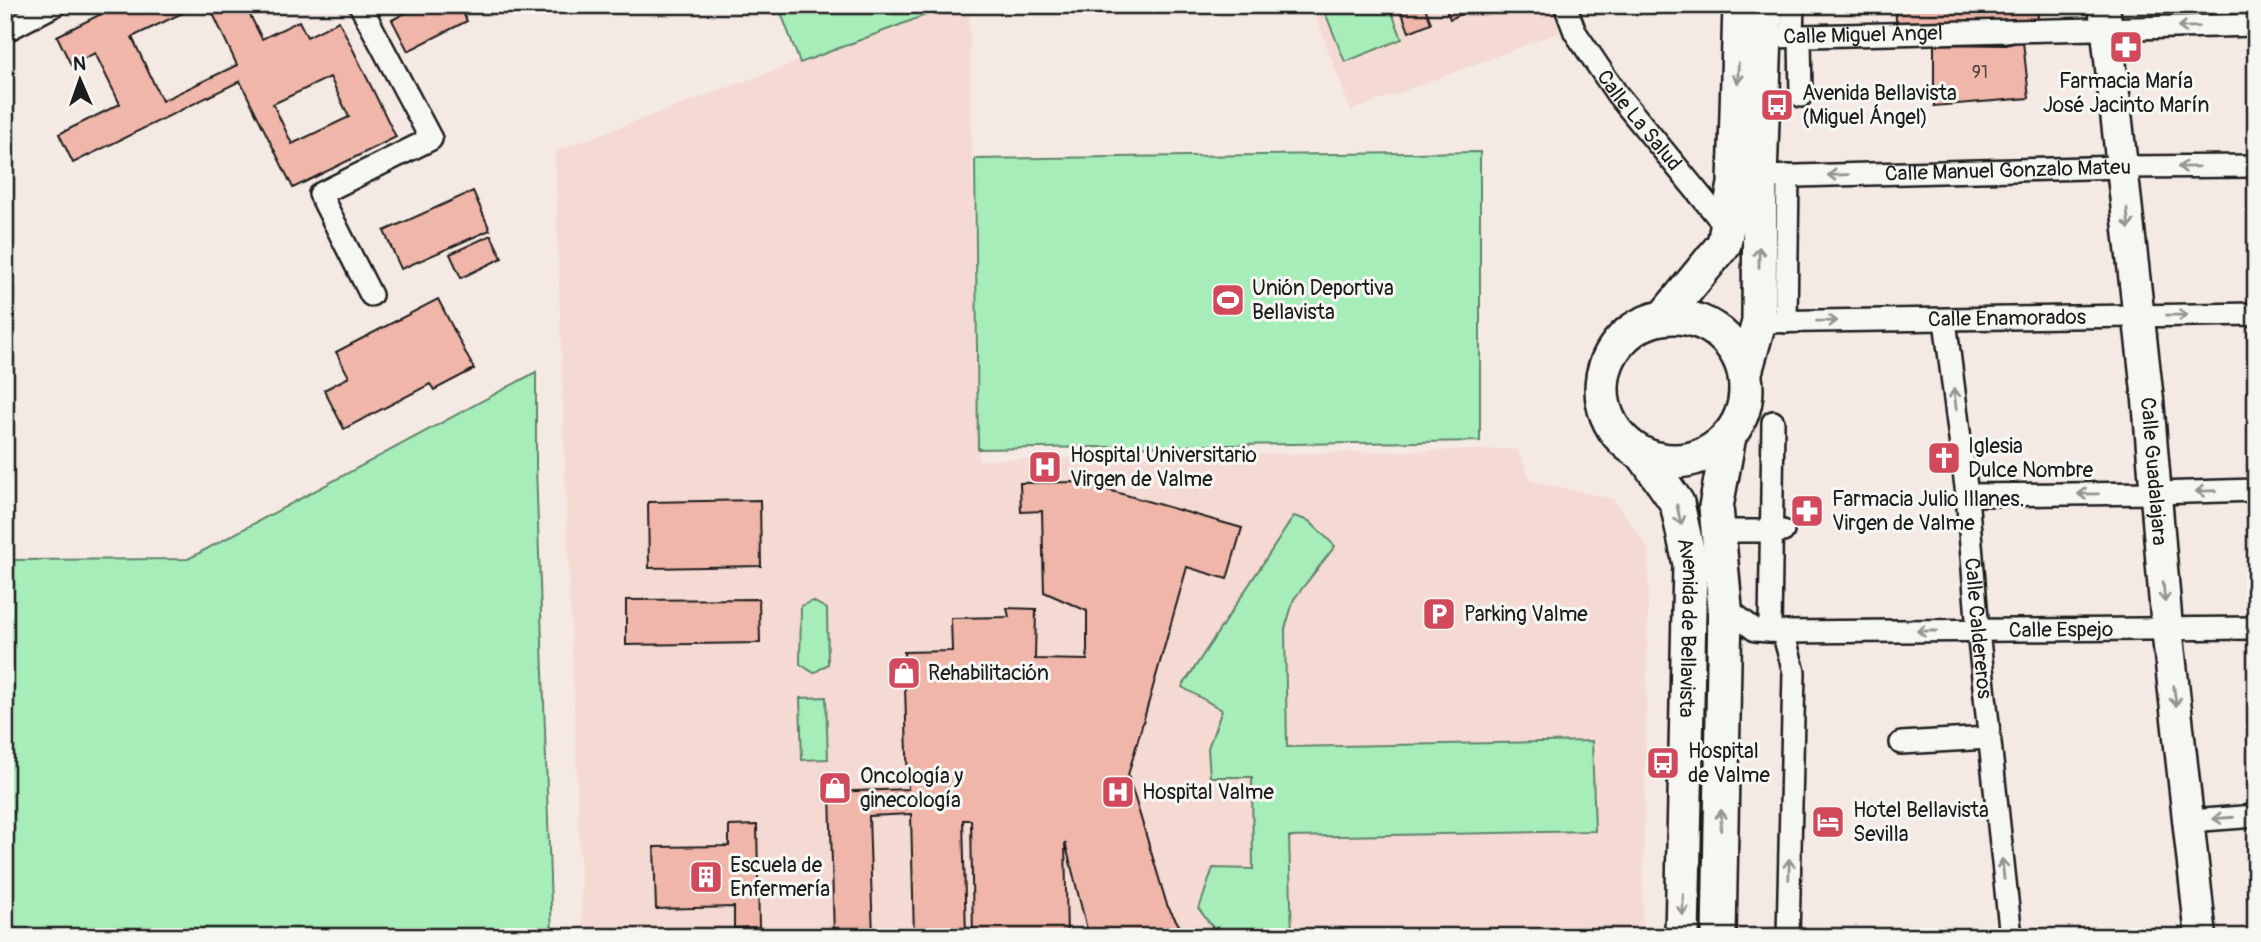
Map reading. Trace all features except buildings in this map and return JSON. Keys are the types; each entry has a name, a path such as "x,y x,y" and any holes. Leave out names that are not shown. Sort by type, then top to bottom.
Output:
{"main road":[{"path":"1664,317 1724,244 1735,184 1740,5"},
{"path":"1745,372 1773,322 1774,177 1781,29"},
{"path":"1664,317 1688,318 1711,327 1729,342 1740,358 1745,372 1745,403 1739,421 1729,436 1712,450 1694,458 1673,461 1645,457 1624,441 1608,418 1602,394 1603,376 1609,358 1622,339 1637,327 1664,317"},
{"name":"Avenida de Bellavista","path":"1719,937 1726,607 1716,507 1729,436"},
{"name":"Avenida de Bellavista","path":"1645,457 1677,503 1690,564 1682,937"}],"street":[{"path":"5,31 55,5"},
{"path":"360,5 431,139 320,194 371,295"},
{"name":"Calle La Salud","path":"1564,5 1574,32 1617,94 1727,228"},
{"path":"1793,5 1781,29 1801,96"},
{"name":"Calle Miguel Ángel","path":"1781,29 2106,17 2256,25"},
{"name":"Calle Guadalajara","path":"2106,17 2201,937"},
{"name":"Calle Manuel Gonzalo Mateu","path":"1774,177 2256,166"},
{"name":"Calle Enamorados","path":"1773,322 2256,314"},
{"name":"Calle Caldereros","path":"1945,320 1967,495 1978,631 2011,937"},
{"path":"1773,422 1777,631 1794,672 1788,937"},
{"path":"1967,495 2256,490"},
{"path":"1718,531 1777,531"},
{"name":"Avenida de Bellavista","path":"1726,607 1755,630 1777,631"},
{"name":"Calle Espejo","path":"1777,631 2256,628"},
{"path":"1901,743 1989,738"},
{"path":"2190,821 2256,816"}],"shaded area":[{"name":"Hospital Universitario Virgen de Valme","path":"952,5 969,5 978,460 1517,449 1531,481 1613,499 1649,549 1642,937 583,937 555,151"},
{"path":"1311,5 1576,5 1582,19 1565,30 1351,111"}],"green space":[{"path":"778,5 952,5 800,63"},
{"path":"1322,5 1389,5 1402,39 1345,62"},
{"name":"Unión Deportiva Bellavista","path":"1480,152 1480,441 978,449 975,159"},
{"path":"536,372 536,466 552,937 5,937 5,560 188,559"},
{"path":"1294,516 1309,521 1335,546 1294,599 1285,629 1287,747 1592,741 1595,831 1289,837 1292,937 1220,937 1199,909 1213,868 1253,869 1252,777 1210,777 1208,748 1222,710 1182,687"},
{"path":"813,601 827,609 828,664 814,673 800,664 801,606"},
{"path":"826,697 828,759 802,760 800,698"}],"place":[{"name":"Farmacia María José Jacinto Marín","path":"2126,47"},
{"name":"Avenida Bellavista (Miguel Ángel)","path":"1777,105"},
{"name":"Unión Deportiva Bellavista","path":"1228,300"},
{"name":"Iglesia Dulce Nombre","path":"1944,458"},
{"name":"Hospital Universitario Virgen de Valme","path":"1045,467"},
{"name":"Farmacia Julio Illanes. Virgen de Valme","path":"1807,511"},
{"name":"Parking Valme","path":"1439,614"},
{"name":"Rehabilitación","path":"904,673"},
{"name":"Hospital de Valme","path":"1663,763"},
{"name":"Oncología y ginecología","path":"835,788"},
{"name":"Hospital Valme","path":"1118,792"},
{"name":"Hotel Bellavista Sevilla","path":"1828,822"},
{"name":"Escuela de Enfermería","path":"706,877"}]}
